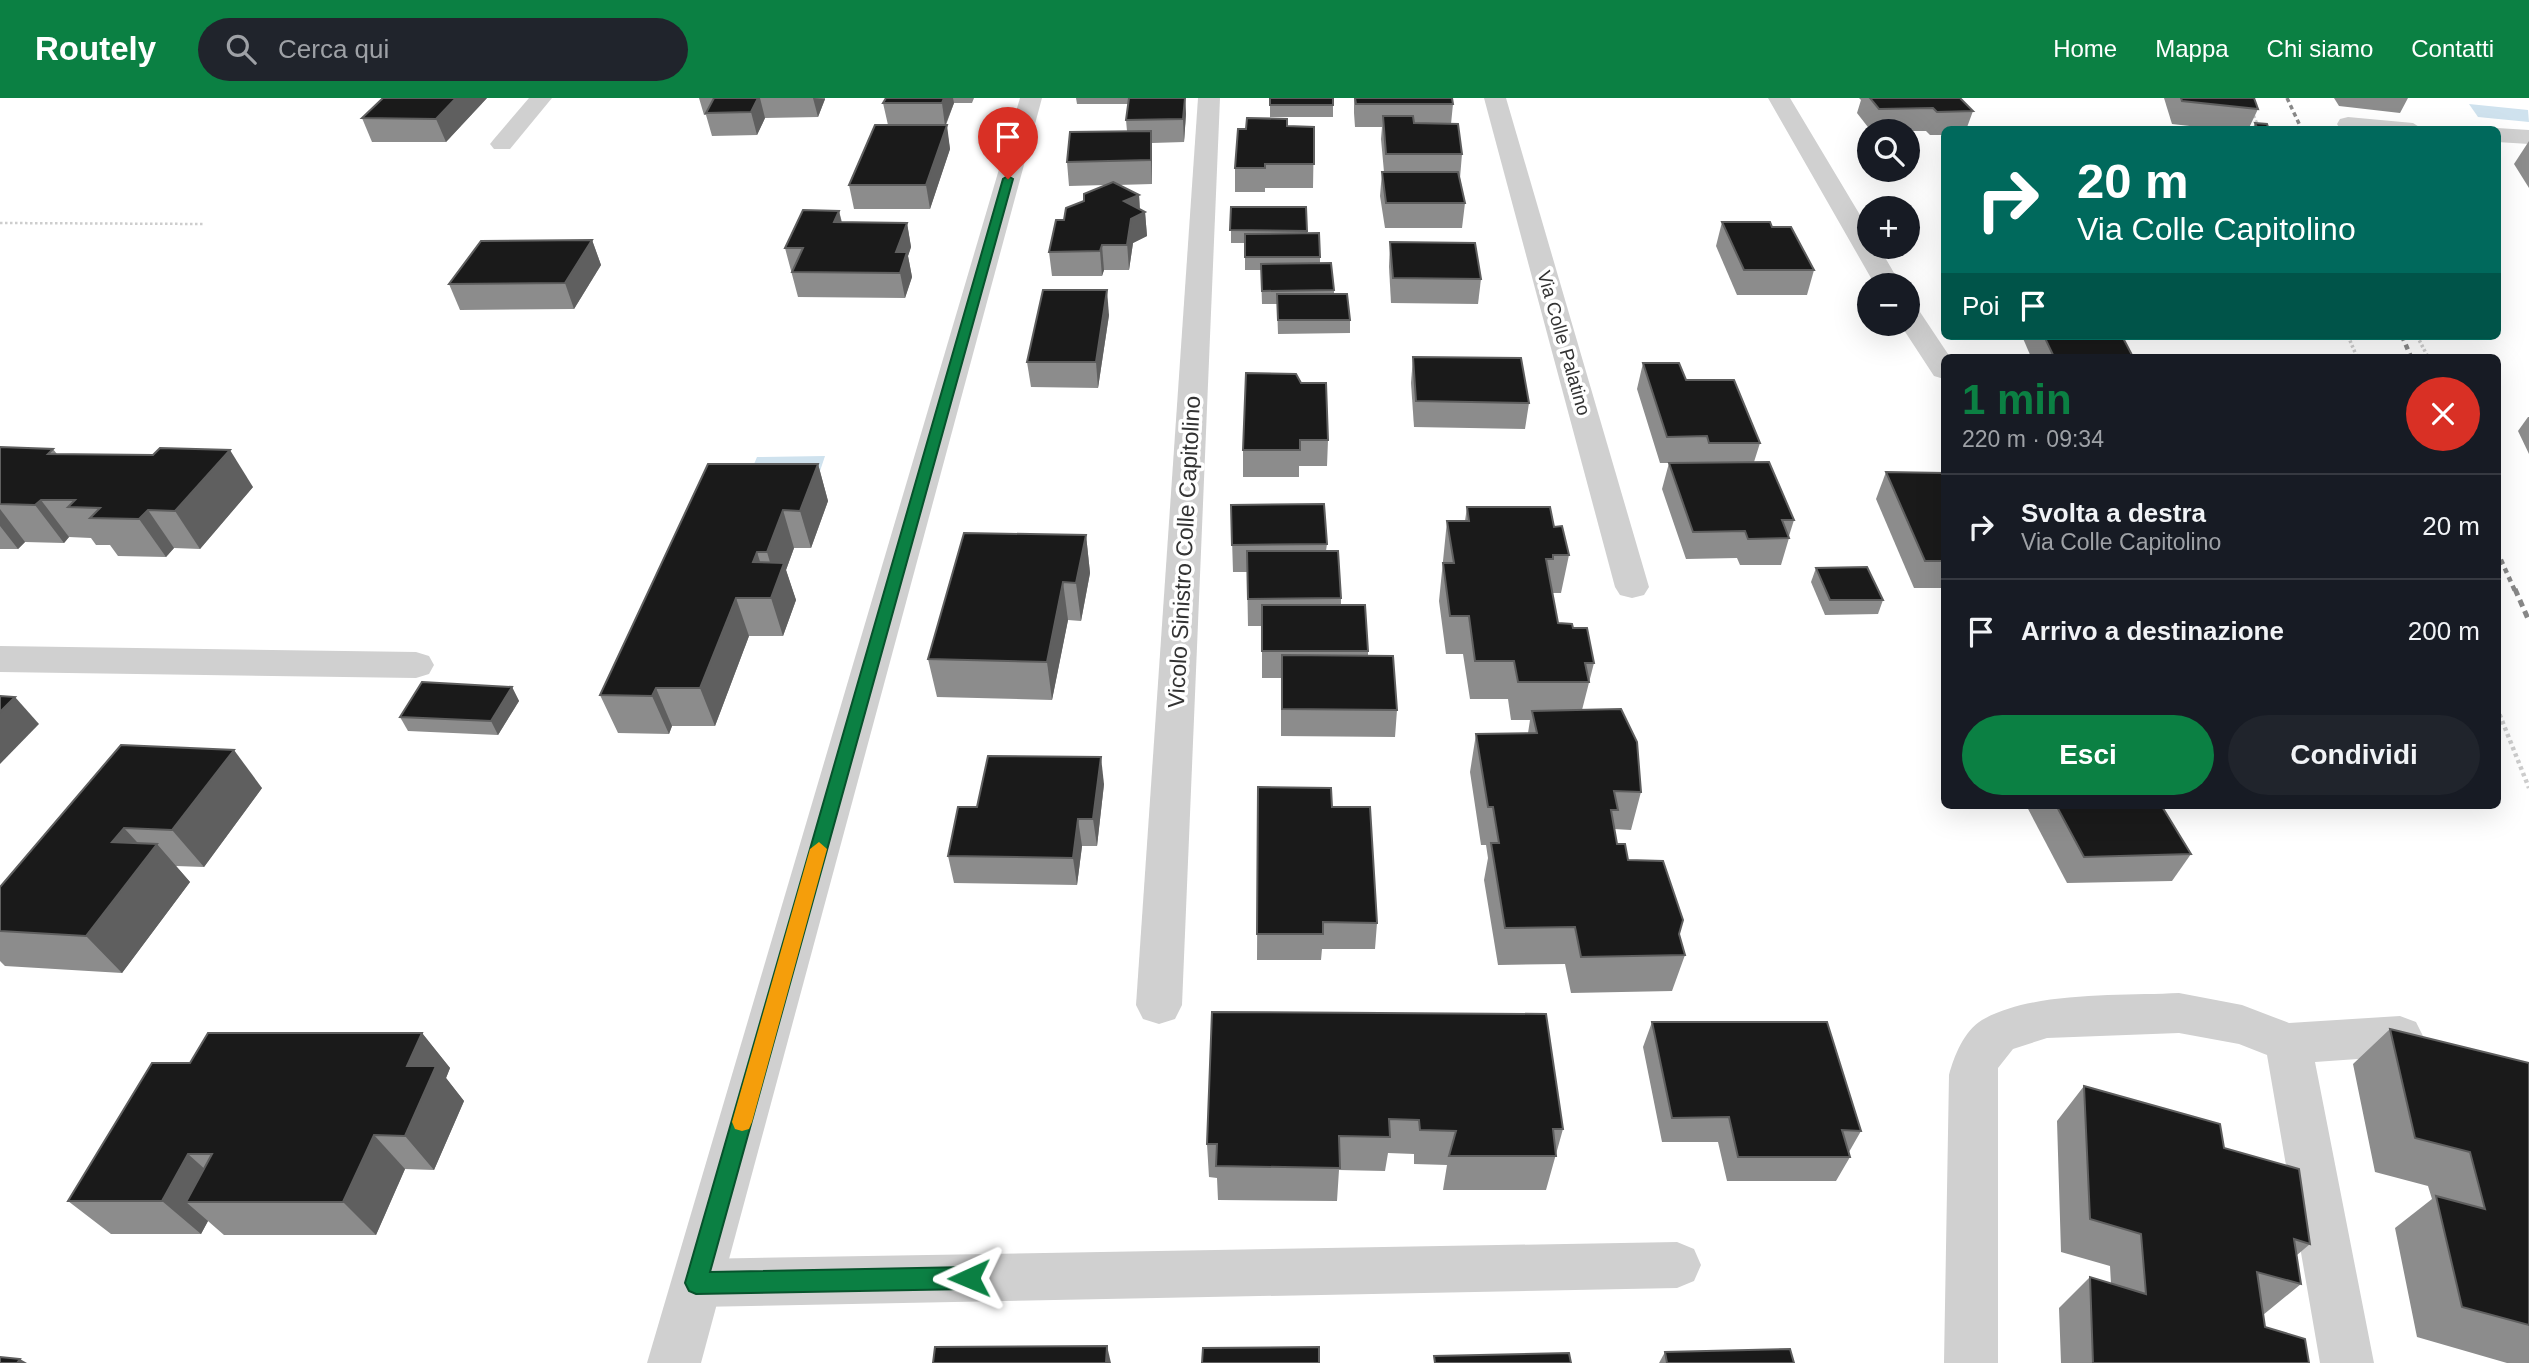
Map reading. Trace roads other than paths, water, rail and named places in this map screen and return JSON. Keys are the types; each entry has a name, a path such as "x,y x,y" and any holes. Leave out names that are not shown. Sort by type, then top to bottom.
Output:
{"street":[{"path":"502,144 541,98"},
{"path":"674,1363 1031,98"},
{"name":"Vicolo Sinistro Colle Capitolino","path":"1159,1005 1209,98"},
{"name":"Via Colle Palatino","path":"1495,98 1632,587"},
{"path":"1779,98 1881,273"},
{"path":"2348,124 2370,126"},
{"path":"2501,135 2529,137"},
{"path":"1920,333 1941,365"},
{"path":"0,659 416,665"},
{"path":"1971,1363 1973,1075 1977,1059 1997,1035 2047,1018 2170,1013 2220,1019 2288,1043 2400,1036"},
{"path":"2288,1043 2347,1363"}],"lane":[{"path":"696,1283 1677,1265"}],"water":[{"path":"2469,104 2528,110 2529,122 2478,117"},
{"path":"825,456 817,480 743,490 757,457"}],"railway":[{"path":"2287,98 2300,126"},
{"path":"2404,340 2410,354"},
{"path":"2501,560 2515,591"},
{"path":"2515,589 2529,621"}]}
